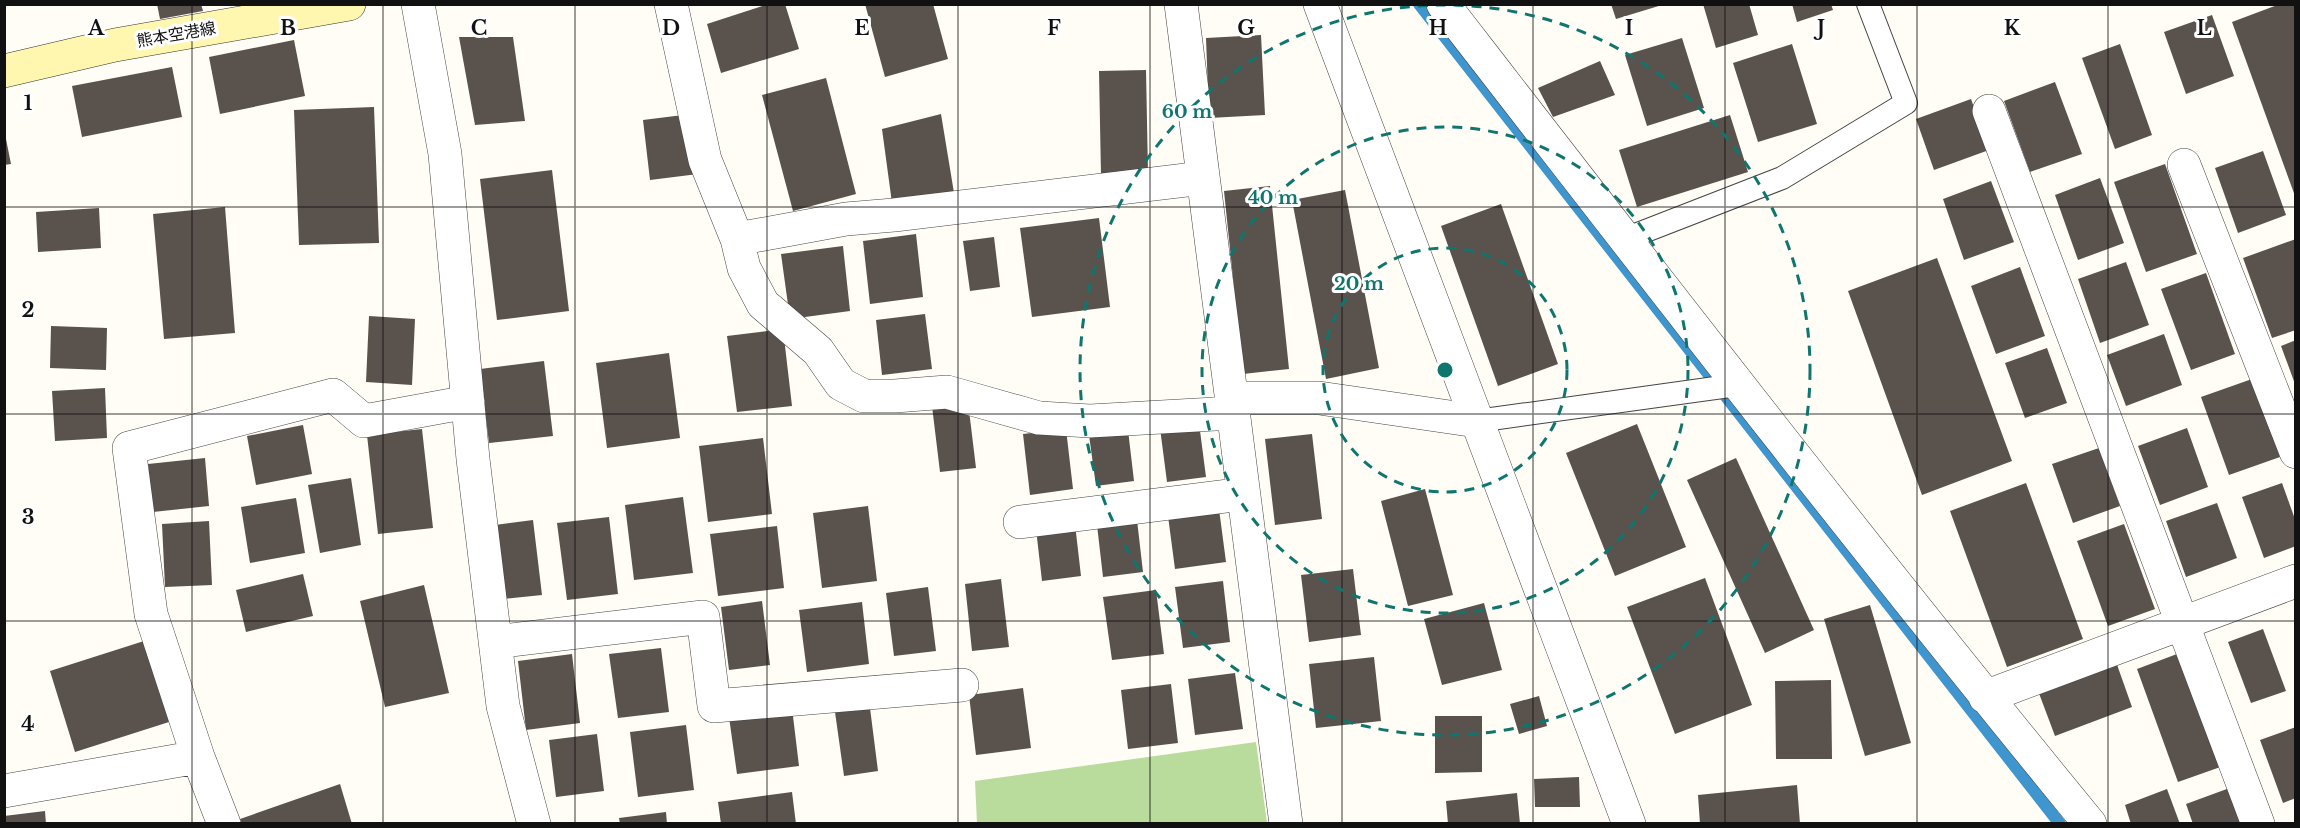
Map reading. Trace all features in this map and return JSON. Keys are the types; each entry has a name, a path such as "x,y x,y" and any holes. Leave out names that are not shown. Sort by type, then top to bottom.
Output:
{"main road":[{"name":"熊本空港線","path":"4,71 115,45 349,4"}],"street":[{"path":"418,4 445,154 468,402 503,706 534,824"},
{"path":"671,4 705,160 737,239 744,268 763,304 818,351 841,384 864,396 947,392 1039,418 1090,421 1318,398 1477,421"},
{"path":"1181,4 1286,824"},
{"path":"1320,4 1629,824"},
{"path":"1443,4 1737,385 2090,824"},
{"path":"1989,111 2258,824"},
{"path":"2184,165 2295,452"},
{"path":"737,239 846,219 1203,178"},
{"path":"224,824 198,757 151,614 129,448 333,395 364,421 468,402"},
{"path":"1020,522 1243,494"},
{"path":"1986,697 2295,581"},
{"path":"495,642 703,617 714,706 962,685"},
{"path":"4,791 198,757"}],"lane":[{"path":"1625,239 1782,178 1906,103 1868,4"},
{"path":"1477,421 1737,385"}],"green space":[{"path":"1256,742 1267,823 977,823 975,781"}],"building":[{"path":"157,4 201,4 203,11 160,19"},
{"path":"769,4 785,4 799,49 721,73 707,24"},
{"path":"865,4 933,4 948,59 885,77"},
{"path":"1611,4 1662,4 1662,5 1616,19"},
{"path":"1703,4 1749,4 1758,35 1716,48"},
{"path":"1792,4 1831,4 1833,10 1797,22"},
{"path":"2280,4 2296,4 2295,196 2232,22"},
{"path":"2212,15 2234,76 2186,94 2164,32"},
{"path":"1261,35 1265,115 1209,118 1206,38"},
{"path":"459,37 513,37 525,121 475,125"},
{"path":"1682,38 1704,108 1647,126 1625,55"},
{"path":"294,40 305,96 220,114 209,57"},
{"path":"1792,44 1817,124 1758,142 1733,63"},
{"path":"2120,44 2152,135 2115,149 2082,58"},
{"path":"1600,61 1615,95 1553,117 1538,88"},
{"path":"172,67 182,117 82,137 72,86"},
{"path":"1146,70 1148,174 1101,175 1099,71"},
{"path":"826,78 856,194 793,211 762,95"},
{"path":"2055,82 2082,154 2030,172 2004,101"},
{"path":"1971,99 1989,150 1934,170 1916,119"},
{"path":"374,107 379,243 299,245 294,110"},
{"path":"691,114 698,174 650,180 643,120"},
{"path":"941,114 955,199 892,203 882,129"},
{"path":"1730,115 1748,172 1637,207 1619,150"},
{"path":"4,129 11,164 4,165"},
{"path":"2263,151 2286,215 2238,233 2215,168"},
{"path":"2165,164 2197,254 2146,272 2114,182"},
{"path":"552,170 569,311 497,320 480,179"},
{"path":"2100,178 2124,243 2078,260 2055,195"},
{"path":"1991,181 2014,242 1964,260 1943,199"},
{"path":"1270,186 1289,369 1243,374 1224,191"},
{"path":"1345,190 1379,368 1326,379 1292,200"},
{"path":"1501,204 1558,364 1498,386 1441,226"},
{"path":"225,207 235,333 164,339 153,214"},
{"path":"99,208 101,248 38,252 36,212"},
{"path":"1099,218 1110,307 1032,317 1020,228"},
{"path":"916,234 923,297 870,304 863,241"},
{"path":"994,237 1000,287 970,291 963,241"},
{"path":"2296,239 2296,330 2272,338 2243,258"},
{"path":"843,246 850,311 790,319 781,254"},
{"path":"1937,258 2012,461 1922,495 1848,291"},
{"path":"2126,262 2149,325 2100,343 2078,279"},
{"path":"2020,267 2045,336 1996,354 1971,286"},
{"path":"2206,273 2235,354 2191,370 2161,289"},
{"path":"925,314 932,369 882,375 876,320"},
{"path":"369,316 415,319 412,385 366,382"},
{"path":"51,326 107,328 106,370 50,368"},
{"path":"783,329 792,406 737,412 727,336"},
{"path":"2164,334 2182,385 2126,406 2107,355"},
{"path":"2296,340 2296,384 2295,384 2281,346"},
{"path":"2047,348 2067,403 2025,418 2005,363"},
{"path":"669,353 680,438 607,448 596,363"},
{"path":"544,361 553,436 489,443 480,369"},
{"path":"2252,379 2280,457 2229,475 2201,397"},
{"path":"105,388 107,438 55,441 52,391"},
{"path":"968,402 976,468 940,472 932,406"},
{"path":"1199,423 1206,477 1167,482 1160,428"},
{"path":"1637,424 1686,547 1615,576 1566,453"},
{"path":"303,425 312,474 256,485 247,436"},
{"path":"2187,428 2208,487 2160,505 2138,446"},
{"path":"422,429 433,528 378,534 367,435"},
{"path":"1066,429 1073,489 1030,495 1023,434"},
{"path":"1128,430 1134,481 1096,486 1089,435"},
{"path":"1312,434 1322,519 1275,525 1265,439"},
{"path":"763,438 772,514 708,522 699,446"},
{"path":"2099,448 2120,506 2073,523 2052,464"},
{"path":"205,458 209,506 153,512 148,464"},
{"path":"1736,458 1814,630 1765,653 1687,480"},
{"path":"351,478 361,545 320,553 308,485"},
{"path":"2026,483 2083,639 2007,667 1950,511"},
{"path":"2282,483 2296,522 2296,546 2264,558 2242,497"},
{"path":"1425,489 1453,595 1408,606 1381,501"},
{"path":"683,497 693,573 634,580 625,505"},
{"path":"296,498 305,553 250,563 241,507"},
{"path":"2217,503 2237,558 2186,577 2166,521"},
{"path":"868,506 877,581 822,588 813,513"},
{"path":"1219,509 1226,562 1175,569 1168,516"},
{"path":"609,517 618,594 567,600 557,523"},
{"path":"533,520 542,595 504,599 495,525"},
{"path":"1137,520 1143,572 1103,577 1097,525"},
{"path":"209,521 212,585 165,587 162,524"},
{"path":"1075,524 1081,576 1042,581 1036,529"},
{"path":"2124,524 2155,609 2108,626 2077,541"},
{"path":"777,526 784,588 718,596 710,534"},
{"path":"1353,569 1361,635 1309,642 1301,575"},
{"path":"303,574 313,616 246,632 236,590"},
{"path":"1705,578 1752,705 1675,734 1627,607"},
{"path":"1001,579 1009,647 972,651 965,584"},
{"path":"1223,581 1230,642 1183,648 1175,587"},
{"path":"424,585 449,693 385,707 360,601"},
{"path":"928,587 936,651 894,656 886,593"},
{"path":"1156,590 1164,654 1112,660 1103,597"},
{"path":"762,601 770,665 729,670 721,607"},
{"path":"862,602 869,664 807,672 799,610"},
{"path":"1484,603 1502,670 1442,685 1424,619"},
{"path":"1870,605 1911,743 1865,756 1824,619"},
{"path":"2263,629 2286,691 2251,703 2228,642"},
{"path":"144,641 169,722 75,752 50,671"},
{"path":"661,648 669,712 618,718 609,654"},
{"path":"2185,651 2226,765 2178,782 2137,669"},
{"path":"572,654 580,723 526,730 518,661"},
{"path":"1374,657 1381,721 1316,728 1309,664"},
{"path":"2115,659 2132,707 2055,736 2037,688"},
{"path":"1235,673 1243,729 1195,735 1188,679"},
{"path":"1831,680 1832,759 1776,759 1775,681"},
{"path":"1171,684 1178,743 1128,749 1121,690"},
{"path":"1023,688 1031,748 976,755 969,695"},
{"path":"1539,696 1547,726 1519,734 1510,704"},
{"path":"792,708 799,766 737,774 729,717"},
{"path":"870,708 878,771 844,776 835,712"},
{"path":"1435,716 1482,716 1482,772 1435,773"},
{"path":"686,725 694,790 638,797 630,732"},
{"path":"2296,727 2296,798 2283,803 2260,740"},
{"path":"597,734 604,791 556,797 549,740"},
{"path":"1579,777 1580,807 1535,807 1534,779"},
{"path":"340,784 352,824 242,824 240,819"},
{"path":"1797,785 1800,824 1700,824 1698,795"},
{"path":"2235,786 2248,824 2193,824 2186,804"},
{"path":"2167,789 2180,824 2131,824 2125,805"},
{"path":"792,792 796,824 721,824 718,802"},
{"path":"1517,793 1520,824 1448,824 1446,801"},
{"path":"45,811 46,824 4,824 4,816"},
{"path":"666,812 667,824 620,824 619,818"}],"waterway":[{"path":"1419,4 2060,824"}]}
